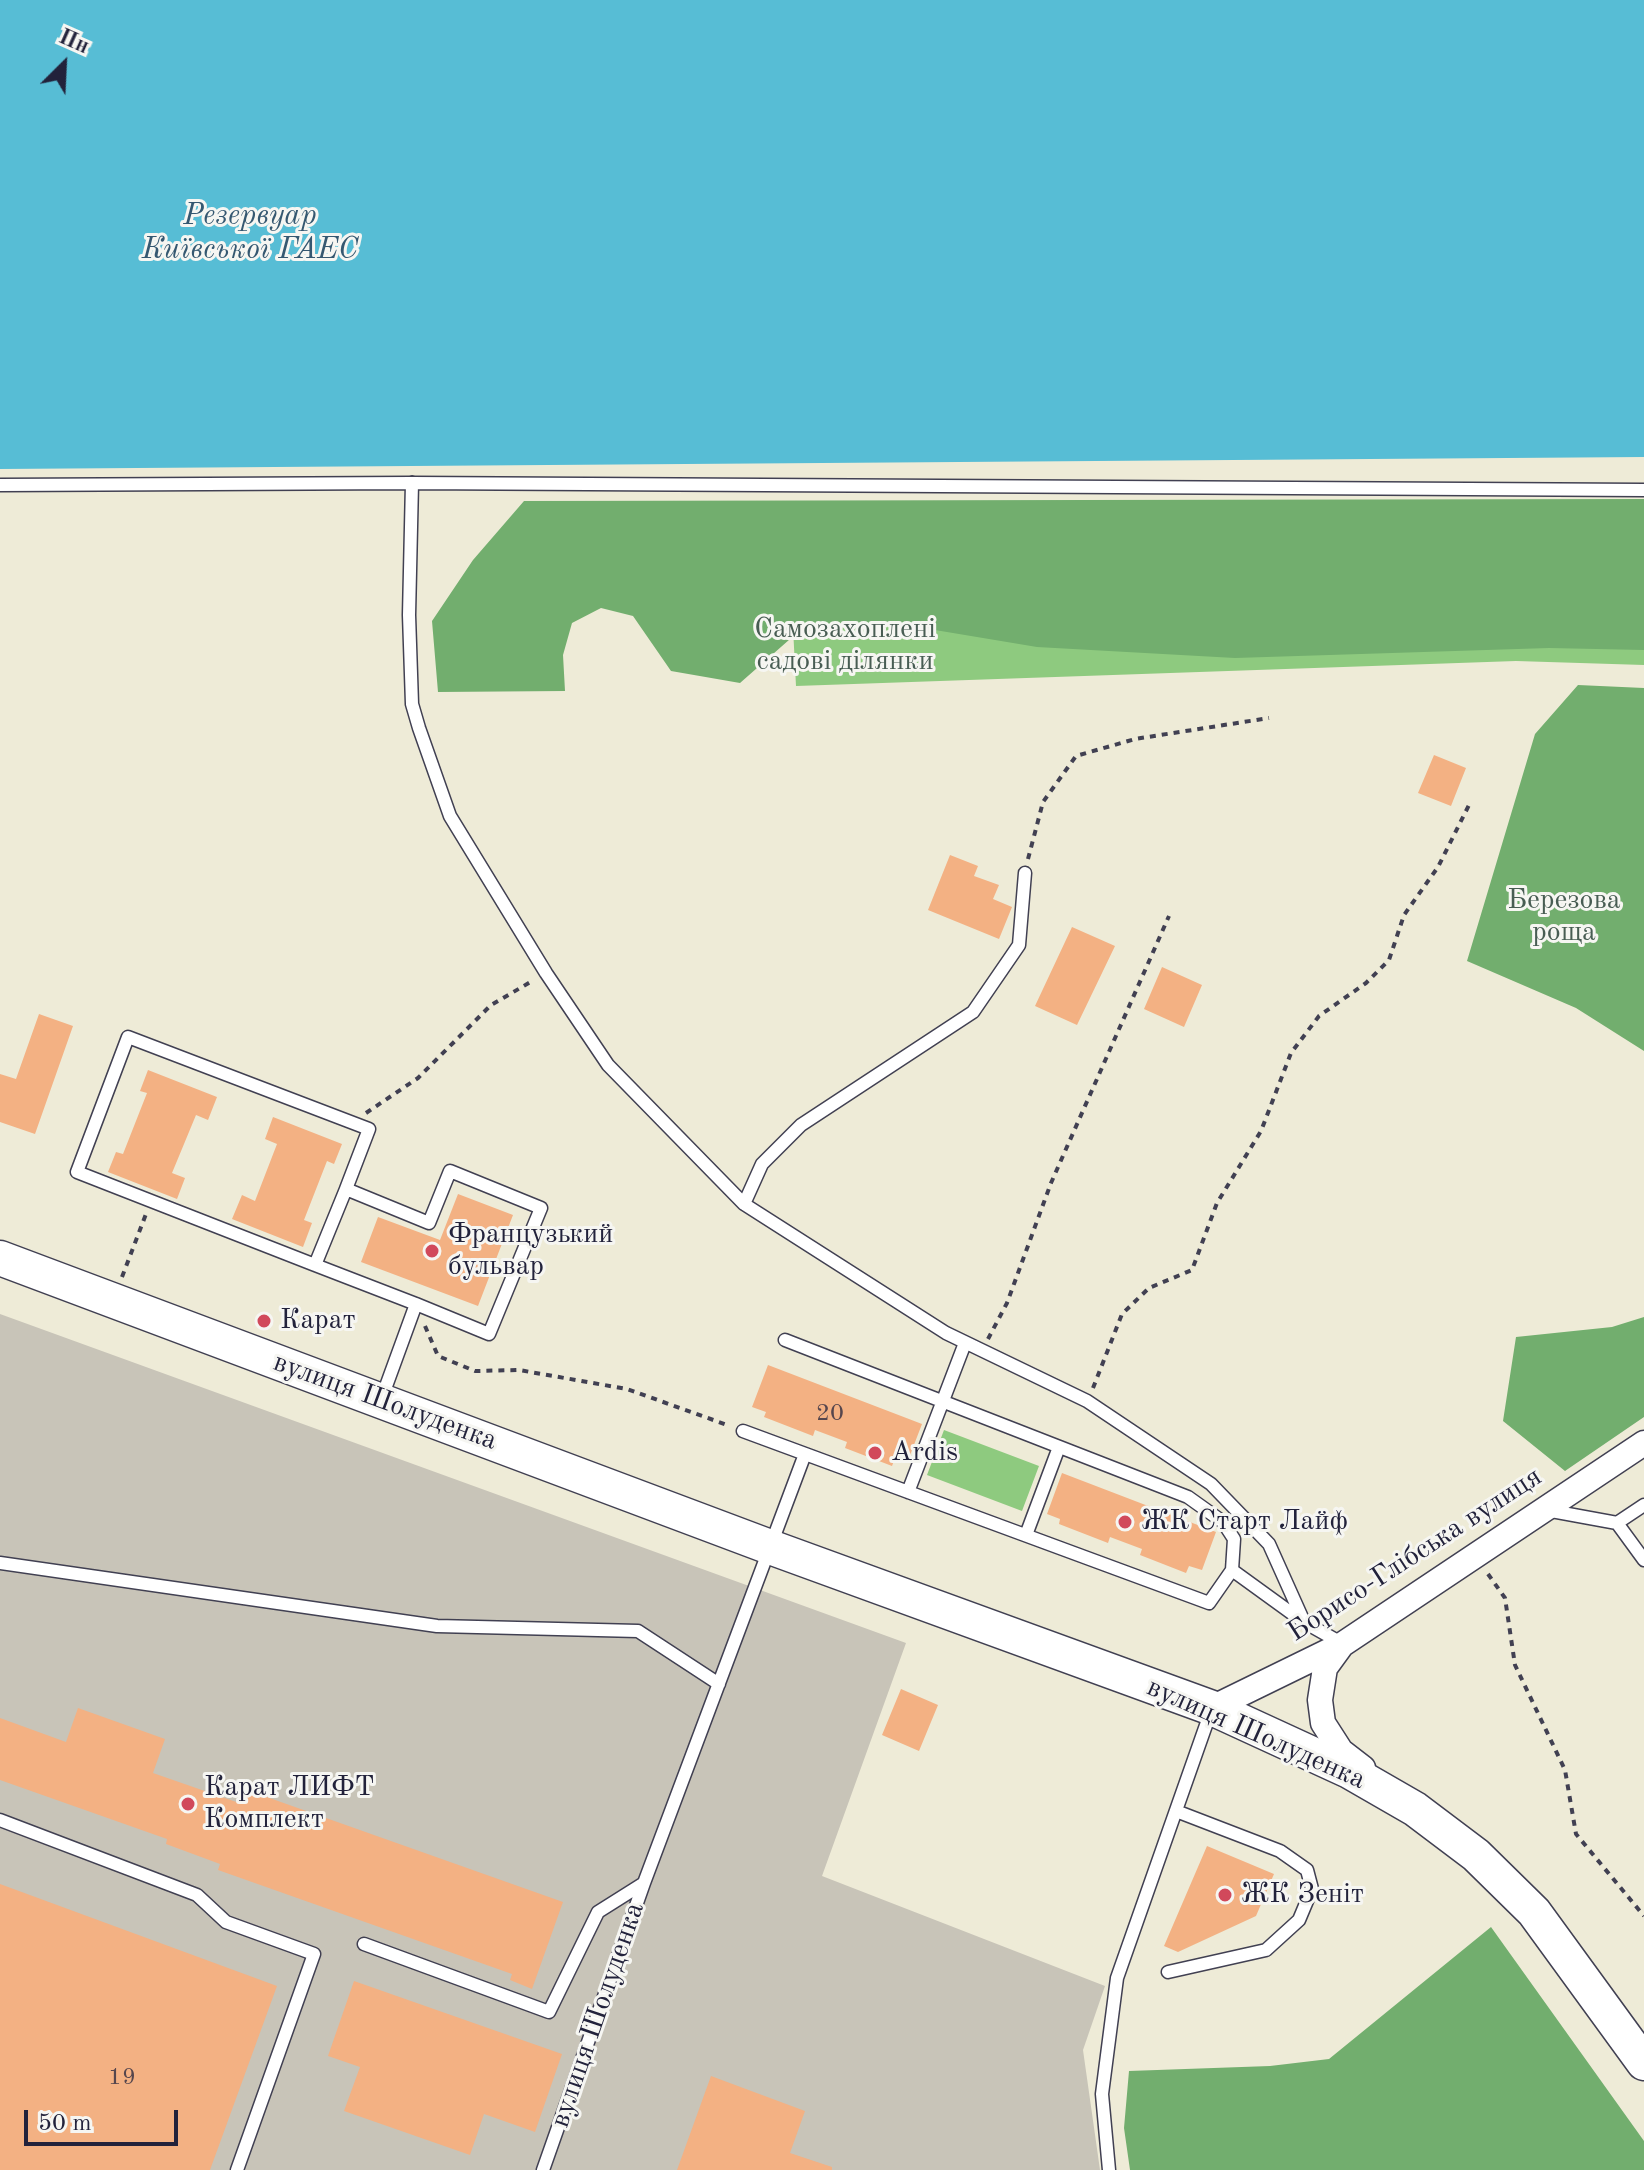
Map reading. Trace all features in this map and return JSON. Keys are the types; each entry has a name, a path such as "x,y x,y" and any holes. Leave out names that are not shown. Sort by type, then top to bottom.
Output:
{"main road":[{"name":"вулиця Шолуденка","path":"0,1258 770,1547 1212,1708 1349,1771 1415,1809 1476,1855 1534,1912 1644,2063"}],"street":[{"name":"Борисо-Глібська вулиця","path":"1212,1708 1343,1644 1644,1443"},
{"path":"1343,1644 1325,1668 1320,1700 1323,1723 1341,1751 1415,1809"}],"lane":[{"path":"412,483 409,615 412,704 450,816 546,973 608,1065 744,1204 965,1343 1087,1401 1211,1484 1269,1544 1304,1622"},
{"path":"0,485 412,483 1644,490"},
{"path":"744,1204 762,1164 801,1125 973,1012 1019,945 1025,873"},
{"path":"315,1265 369,1129 128,1037 77,1172 489,1334 541,1208 450,1171 429,1223 346,1189"},
{"path":"381,1400 416,1304"},
{"path":"743,1431 1209,1603 1232,1570 1234,1539 1223,1522 1188,1497 785,1340"},
{"path":"908,1492 965,1343"},
{"path":"1026,1535 1059,1447"},
{"path":"770,1547 805,1454"},
{"path":"1617,1523 1644,1505"},
{"path":"1542,1509 1617,1523 1644,1560"},
{"name":"вулиця Шолуденка","path":"543,2170 644,1883 770,1547"},
{"path":"0,1563 437,1626 638,1631 719,1684"},
{"path":"1232,1570 1304,1622 1343,1644"},
{"path":"1109,2170 1102,2094 1117,1978 1212,1708"},
{"path":"1168,1972 1266,1950 1299,1920 1312,1889 1307,1870 1280,1851 1176,1811"},
{"path":"0,1820 197,1895 226,1922 314,1954 237,2170"},
{"path":"364,1944 549,2012 598,1912 644,1883"}],"path":[{"path":"1025,873 1043,802 1076,756 1135,739 1269,718"},
{"path":"1087,1401 1122,1314 1149,1288 1192,1270 1217,1203 1261,1131 1291,1053 1319,1016 1366,983 1389,960 1404,915 1438,867 1470,803"},
{"path":"981,1351 1007,1303 1051,1183 1169,916"},
{"path":"352,1122 418,1078 491,1005 546,973"},
{"path":"113,1300 151,1201"},
{"path":"416,1304 438,1356 475,1371 519,1370 627,1389 743,1431"},
{"path":"1474,1556 1505,1598 1515,1665 1565,1770 1576,1834 1644,1916"}],"shaded area":[{"path":"0,1314 906,1643 822,1876 1105,1986 1083,2050 1100,2170 0,2170"}],"green space":[{"path":"1644,499 1644,650 1549,648 1235,658 1037,647 911,626 806,625 740,683 671,671 633,616 601,608 572,623 563,655 565,691 438,692 432,621 473,560 524,501"},
{"name":"Самозахоплені садові ділянки","path":"1644,604 1644,665 1516,661 796,686 792,608"},
{"name":"Березова роща","path":"1578,685 1644,688 1644,1051 1576,1008 1467,961 1535,734"},
{"path":"1644,1317 1644,1417 1565,1471 1503,1421 1516,1337 1612,1327"},
{"path":"944,1430 1039,1466 1022,1511 927,1475"},
{"path":"1491,1927 1644,2141 1644,2170 1130,2170 1124,2128 1129,2071 1270,2066 1329,2059"}],"water":[{"name":"Резервуар Київської ГАЕС","path":"0,0 1644,0 1644,457 0,469"}],"building":[{"path":"1434,755 1466,768 1451,806 1418,793"},
{"path":"950,855 978,866 974,876 999,885 993,899 1012,907 999,939 928,910"},
{"path":"1072,927 1115,946 1077,1025 1035,1006"},
{"path":"1162,967 1202,985 1184,1027 1144,1009"},
{"path":"39,1014 73,1026 35,1134 0,1122 0,1074 16,1079"},
{"path":"148,1070 217,1097 208,1120 196,1115 172,1173 185,1178 177,1199 108,1172 116,1152 123,1154 147,1093 140,1091"},
{"path":"273,1117 342,1144 334,1164 327,1161 304,1220 312,1223 303,1247 232,1219 242,1195 255,1201 277,1144 265,1139"},
{"name":"Французький бульвар","path":"458,1194 513,1215 478,1306 361,1262 378,1217 440,1240"},
{"path":"768,1365 922,1424 907,1463 895,1458 892,1466 845,1448 847,1442 815,1430 813,1436 764,1417 766,1412 752,1407"},
{"name":"ЖК Старт Лайф","path":"1062,1473 1216,1532 1202,1570 1189,1566 1186,1573 1140,1555 1142,1549 1110,1537 1108,1543 1059,1524 1060,1519 1047,1514"},
{"path":"901,1689 938,1705 919,1751 882,1735"},
{"path":"78,1708 165,1739 153,1773 242,1804 247,1790 563,1902 532,1989 510,1980 512,1974 218,1870 220,1864 166,1844 167,1839 0,1780 0,1718 66,1742"},
{"name":"ЖК Зеніт","path":"1207,1846 1274,1874 1256,1916 1178,1952 1164,1946"},
{"path":"0,1884 277,1986 210,2170 0,2170"},
{"path":"354,1981 562,2054 535,2132 484,2114 470,2155 344,2111 360,2067 328,2056"},
{"path":"711,2076 805,2111 790,2153 832,2167 832,2170 677,2170"}],"place":[{"name":"Французький бульвар","path":"432,1251"},
{"name":"Карат","path":"264,1321"},
{"name":"Ardis","path":"875,1453"},
{"name":"ЖК Старт Лайф","path":"1125,1522"},
{"name":"Карат ЛИФТ Комплект","path":"188,1804"},
{"name":"ЖК Зеніт","path":"1225,1895"}]}
